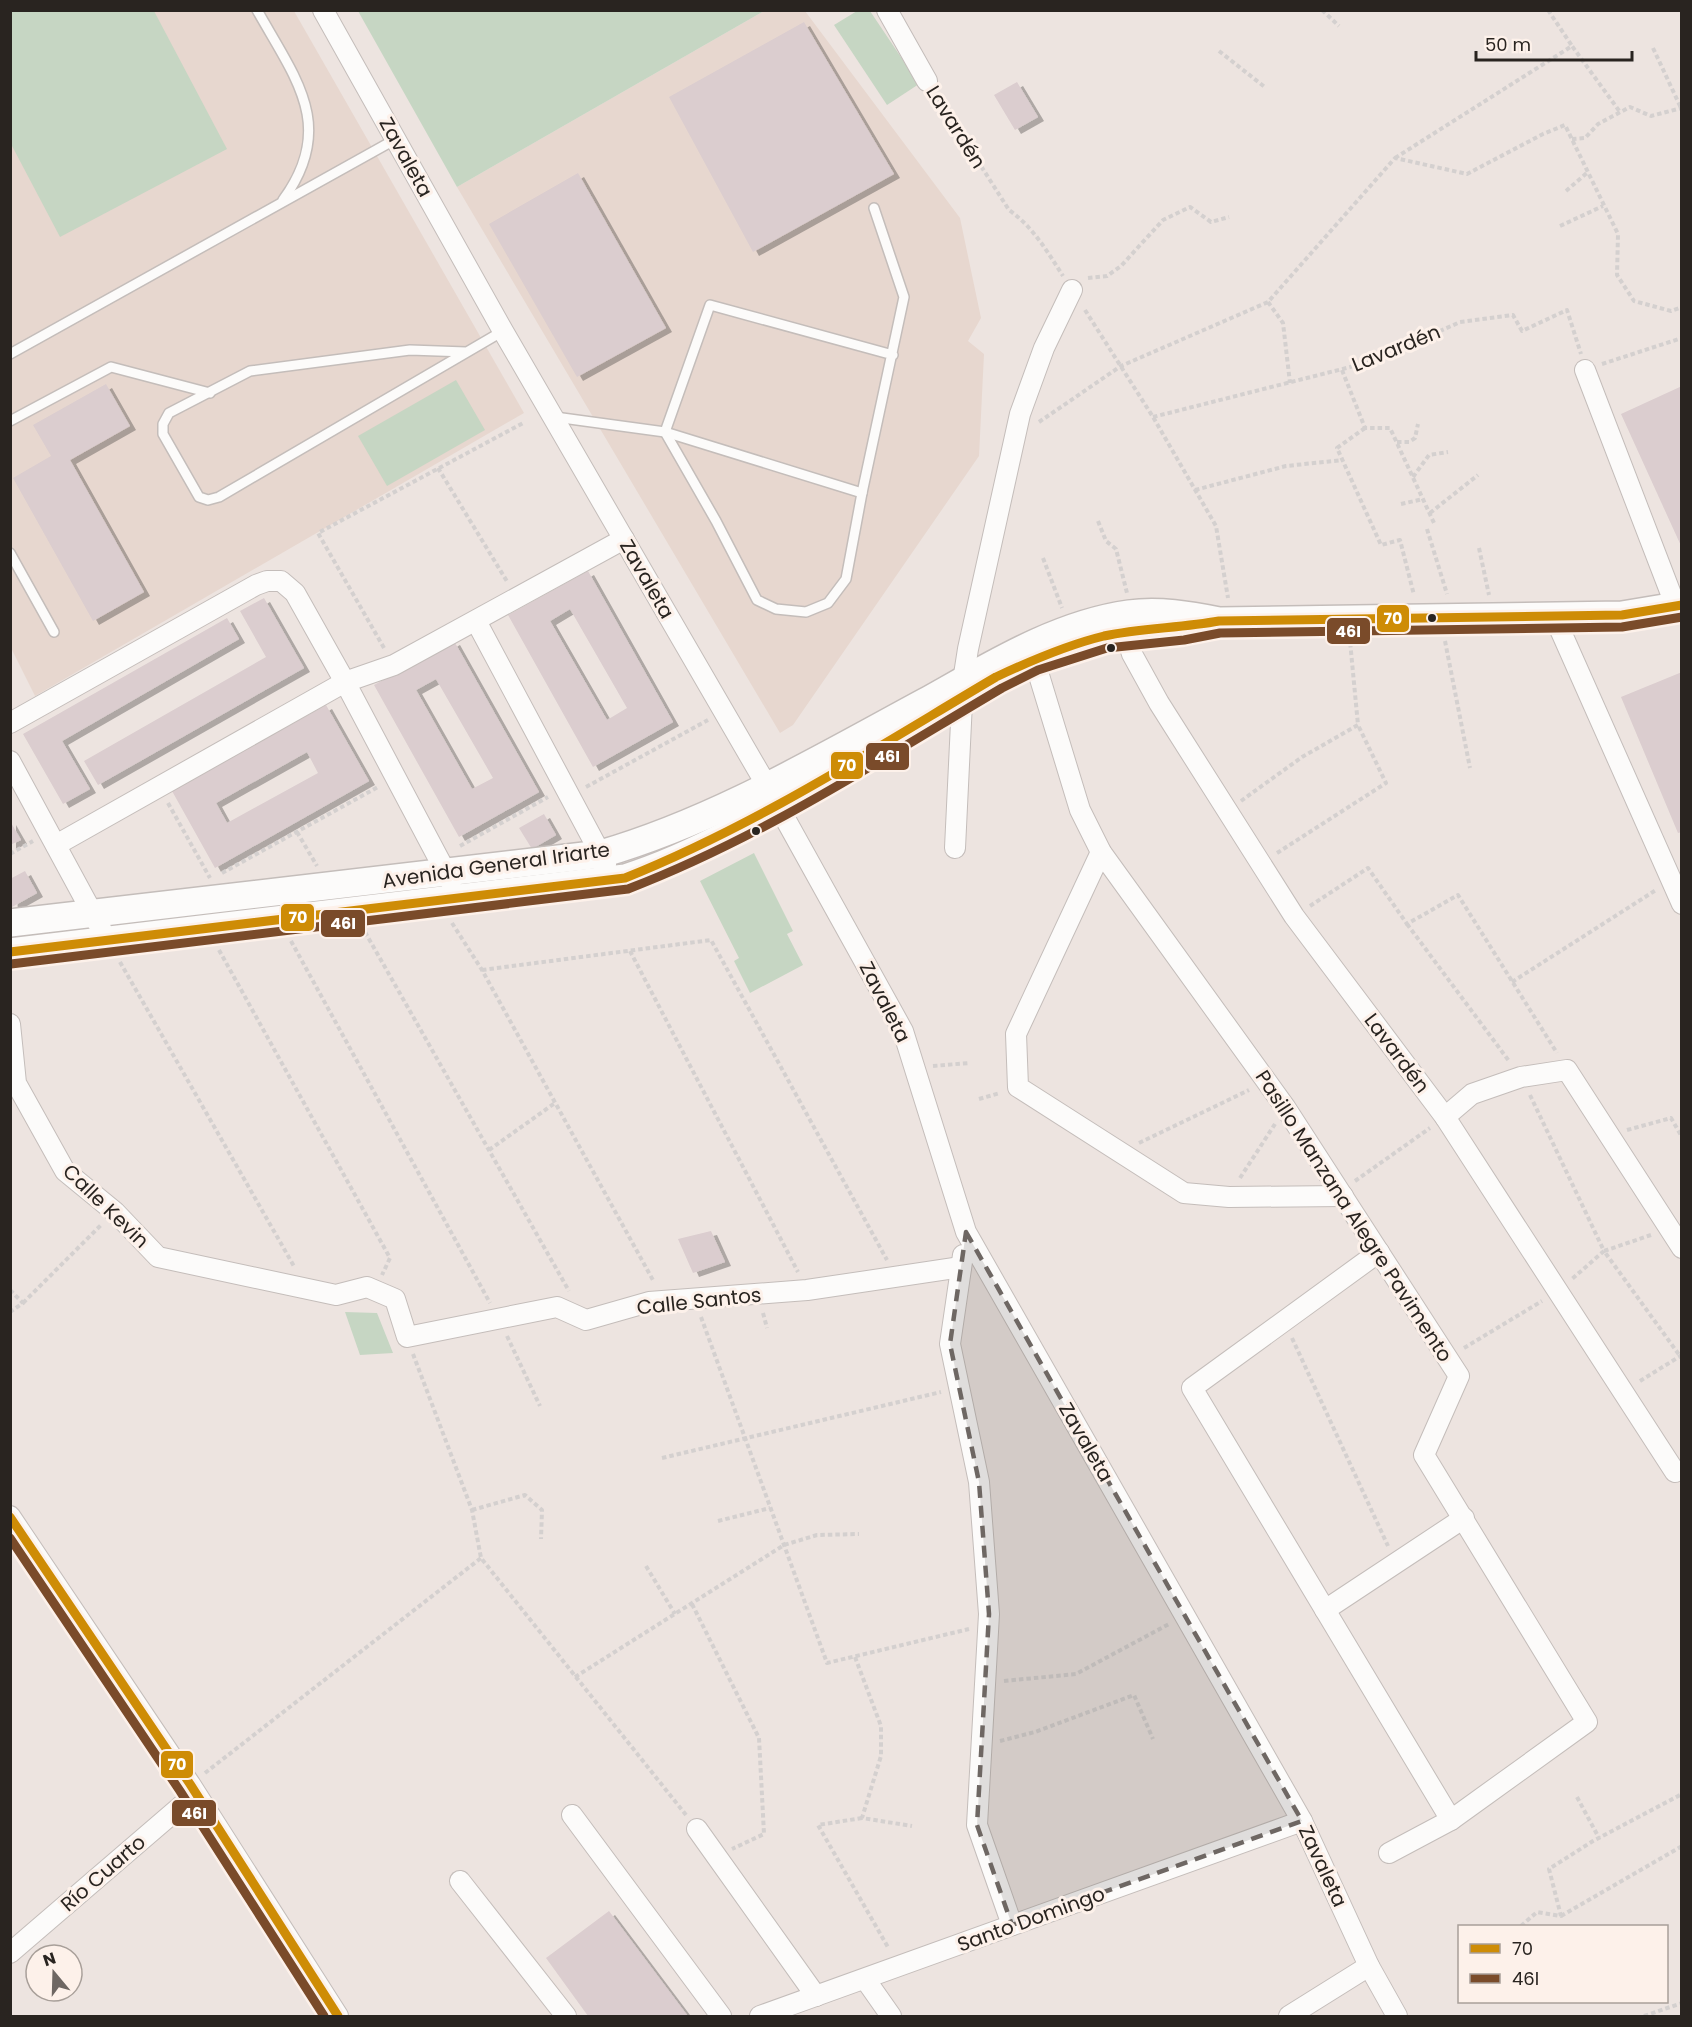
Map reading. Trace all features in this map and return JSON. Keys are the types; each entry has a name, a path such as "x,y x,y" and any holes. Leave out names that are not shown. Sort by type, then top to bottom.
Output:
{"main road":[{"name":"Avenida General Iriarte","path":"10,952 625,878 667,863 772,796 963,688 1033,645 1071,630 1181,613 1225,621 1622,615 1678,606"},
{"name":"Avenida General Iriarte","path":"963,688 1128,623"},
{"name":"Avenida General Iriarte","path":"10,923 330,887 442,865 601,854 772,796"}],"street":[{"name":"Zavaleta","path":"324,10 503,331 724,711 903,1031 966,1232 1302,1821 1369,1966 1397,2016"},
{"name":"Lavardén","path":"887,10 927,81"},
{"path":"955,848 963,688 1020,414 1044,348 1072,290"},
{"path":"1585,370 1678,606"},
{"path":"56,844 345,682 394,665 624,539"},
{"path":"10,723 256,585 274,580 287,583 345,682 442,865 448,899"},
{"path":"1554,616 1682,904"},
{"path":"476,621 614,878"},
{"name":"Lavardén","path":"1128,623 1128,644 1142,674 1226,812 1262,863 1294,916 1445,1117 1675,1472"},
{"name":"Pasillo Manzana Alegre Pavimento","path":"1034,659 1080,810 1101,852 1285,1107 1459,1376 1424,1455 1587,1722 1452,1820 1389,1852"},
{"path":"10,761 107,940"},
{"path":"1101,852 1016,1034 1018,1087 1184,1193 1229,1197 1341,1194"},
{"name":"Calle Kevin","path":"10,1024 16,1083 66,1171 115,1212 158,1257 336,1295 367,1287 375,1291"},
{"path":"1445,1117 1472,1094 1521,1077 1568,1070 1677,1239"},
{"path":"966,1232 950,1344 979,1482 988,1624 977,1825 1012,1925"},
{"path":"1380,1252 1192,1388 1452,1820"},
{"name":"Calle Santos","path":"586,1320 648,1302 807,1290 961,1267"},
{"path":"375,1291 395,1299 406,1337 557,1307 586,1320"},
{"path":"10,1516 193,1789 338,2016"},
{"path":"1325,1610 1464,1518"},
{"name":"Río Cuarto","path":"10,1953 193,1789"},
{"path":"572,1815 721,2016"},
{"name":"Santo Domingo","path":"760,2016 1302,1821"},
{"path":"697,1829 816,1996"},
{"path":"460,1881 566,2016"},
{"path":"1289,2016 1369,1966"},
{"path":"865,1979 891,2016"}],"lane":[{"path":"257,10 302,92 310,121 310,135 304,165 282,202"},
{"path":"10,354 396,139"},
{"path":"874,208 904,297 893,355 861,493 846,579 828,603 806,612 776,609 757,600 716,521 665,432 710,305 893,355"},
{"path":"466,352 410,350 250,371 169,413 163,423 164,434 199,497 208,500 219,497 503,331"},
{"path":"10,422 111,367 210,393"},
{"path":"555,417 665,432 861,493"},
{"path":"10,553 54,632"}],"path":[{"path":"1322,10 1339,26"},
{"path":"1548,10 1620,112"},
{"path":"1035,425 1120,366 1268,302 1395,158 1572,46"},
{"path":"1572,139 1585,138 1598,124 1630,107 1651,116 1681,108 1653,48"},
{"path":"1219,51 1266,88"},
{"name":"Lavardén","path":"927,81 1009,210 1024,220 1039,238 1153,417 1216,526 1225,621"},
{"path":"1395,158 1467,174 1543,134 1566,125 1603,207 1618,234 1617,275 1634,301 1671,311 1682,307"},
{"path":"1566,190 1588,172"},
{"path":"1088,278 1107,276 1121,266 1164,220 1190,207 1211,222 1229,217"},
{"path":"1560,226 1603,207"},
{"path":"1268,302 1283,323 1290,383"},
{"name":"Lavardén","path":"1153,417 1374,361 1460,322 1513,315 1521,331 1567,310 1585,370"},
{"path":"1585,370 1682,338"},
{"path":"1342,369 1365,428"},
{"path":"394,665 318,533 525,422"},
{"path":"1397,442 1409,442 1415,438 1418,424"},
{"path":"1434,523 1390,428 1365,428 1337,448 1381,545 1400,540 1438,616"},
{"path":"1413,477 1429,456 1448,452"},
{"path":"1195,490 1286,466 1343,460"},
{"path":"438,468 518,598"},
{"path":"1430,513 1478,476"},
{"path":"1401,504 1423,499"},
{"path":"1098,521 1106,541 1116,549 1128,623"},
{"path":"1426,529 1438,616 1470,768"},
{"path":"1479,548 1493,616"},
{"path":"1043,558 1071,630"},
{"path":"1262,863 1386,783 1359,725 1347,618"},
{"path":"442,865 567,792 724,711"},
{"path":"1226,812 1302,757 1359,725"},
{"path":"159,787 211,880 396,777"},
{"path":"297,832 330,887"},
{"path":"1294,916 1368,868 1521,1077 1604,1251 1681,1355 1624,1391"},
{"path":"1512,982 1671,880"},
{"path":"1407,924 1458,895 1568,1070"},
{"path":"448,899 482,970 665,1301"},
{"path":"353,910 586,1320"},
{"path":"279,920 499,1319 540,1406"},
{"path":"207,929 390,1258 375,1291"},
{"path":"107,940 307,1287"},
{"path":"482,970 711,940 896,1277"},
{"path":"630,951 807,1290"},
{"path":"915,1068 969,1063"},
{"path":"1120,1152 1266,1081"},
{"path":"489,1150 555,1103"},
{"path":"1229,1197 1285,1107"},
{"path":"1341,1194 1445,1117"},
{"path":"1609,1135 1671,1118 1682,1137"},
{"path":"10,1312 23,1303 115,1212"},
{"path":"1448,1358 1559,1291 1604,1251 1677,1239"},
{"path":"10,1290 23,1303"},
{"path":"695,1299 827,1664 988,1624"},
{"path":"1284,1320 1395,1563"},
{"path":"406,1337 472,1510 481,1558 697,1829"},
{"path":"662,1458 959,1388"},
{"path":"472,1510 525,1495 542,1509 541,1539"},
{"path":"718,1521 770,1508"},
{"path":"575,1677 784,1545 817,1535 859,1534"},
{"path":"193,1789 481,1558"},
{"path":"646,1566 675,1614"},
{"path":"692,1604 759,1738 764,1833 718,1856"},
{"path":"985,1683 1076,1674 1185,1615"},
{"path":"855,1657 881,1726 881,1756 862,1818"},
{"path":"982,1745 1035,1732 1134,1695 1153,1739"},
{"path":"1561,1916 1549,1869 1599,1838 1682,1794"},
{"path":"1576,1797 1599,1838"},
{"path":"899,1966 818,1824 862,1818 912,1826"},
{"path":"1522,1925 1537,1912 1561,1916 1682,1846"},
{"path":"1644,2016 1682,2003"}],"highlighted area":[{"path":"966,1232 1302,1821 1012,1925 977,1825 989,1614 979,1482 950,1344"}],"shaded area":[{"path":"11,11 294,11 524,413 35,696 11,648"},
{"path":"764,11 805,11 960,218 981,318 968,341 984,354 979,456 793,725 780,733 457,187"}],"green space":[{"path":"10,11 154,11 227,149 60,237 11,144"},
{"path":"358,11 764,11 457,187"},
{"path":"857,11 870,11 919,84 887,105 834,25"},
{"path":"456,380 485,430 387,486 358,436"},
{"path":"754,853 793,931 787,934 803,965 750,993 734,961 739,958 700,881"},
{"path":"345,1312 377,1313 393,1353 360,1355"}],"building":[{"path":"804,22 894,174 753,252 669,97"},
{"path":"1017,82 1038,117 1015,130 994,95"},
{"path":"578,173 666,328 577,377 489,224"},
{"path":"106,384 130,426 70,460 144,592 93,621 13,478 51,456 33,425"},
{"path":"1682,386 1682,548 1621,414"},
{"path":"588,571 673,722 593,767 508,615","holes":["570,609 627,708 607,720 550,621"]},
{"path":"264,598 304,668 98,785 84,761 266,657 240,611"},
{"path":"227,618 239,639 62,741 90,789 63,804 23,734"},
{"path":"454,641 539,792 459,837 374,685","holes":["436,679 493,778 472,789 416,690"]},
{"path":"1682,672 1682,832 1678,833 1621,697"},
{"path":"326,705 369,781 215,868 172,791","holes":["307,752 318,773 227,823 216,803"]},
{"path":"544,814 556,835 532,849 519,828"},
{"path":"10,821 21,840 10,845"},
{"path":"25,871 37,893 12,907 10,879"},
{"path":"711,1231 725,1262 693,1273 678,1239"},
{"path":"609,1911 687,2015 588,2016 546,1958"}],"transit line":[{"name":"70","path":"10,952 625,878 674,857 768,810 996,677 1049,654 1104,636 1219,621 1622,615 1682,605"},
{"name":"46I","path":"11,964 628,889 677,869 773,822 1002,688 1038,670 1107,648 1184,640 1220,633 1622,627 1682,617"},
{"name":"70","path":"10,1517 190,1784 338,2016"},
{"name":"46I","path":"10,1538 180,1791 324,2016"}]}
